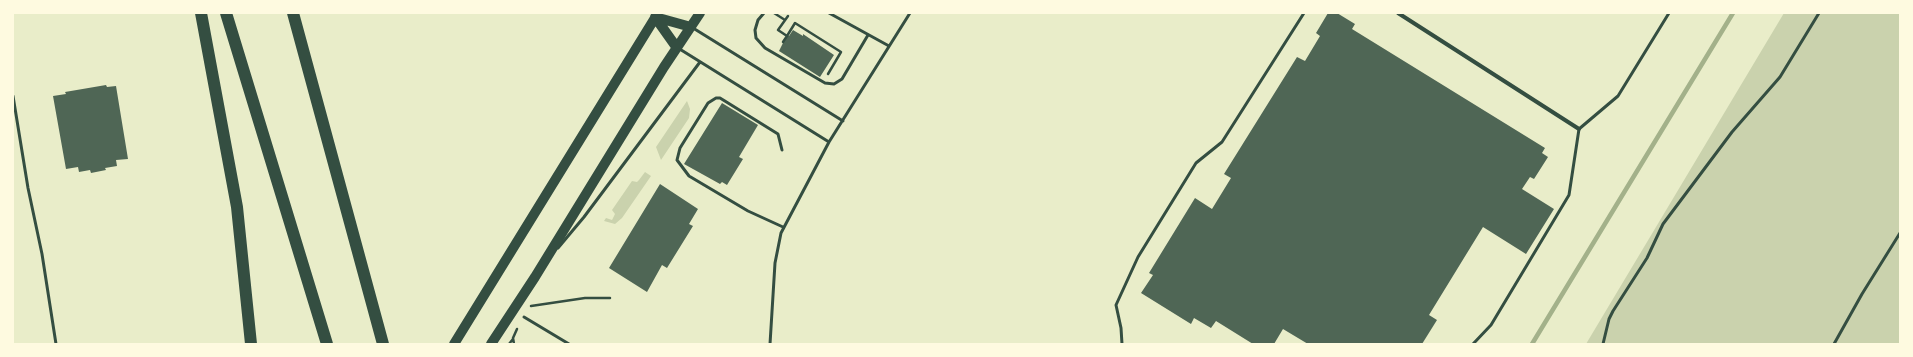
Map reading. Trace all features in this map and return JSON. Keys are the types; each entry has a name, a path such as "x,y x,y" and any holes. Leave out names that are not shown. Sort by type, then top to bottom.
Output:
{"highway":[{"path":"201,13 237,207 251,344"},
{"path":"226,13 327,344"},
{"path":"293,13 383,344"}],"main road":[{"path":"490,344 534,277 700,13"},
{"path":"656,15 691,27"},
{"path":"656,15 677,48"},
{"path":"454,344 656,15"}],"street":[{"path":"1398,13 1578,129"}],"lane":[{"path":"764,13 758,20 755,30 756,38 765,48 825,83 834,84 842,80 868,35"},
{"path":"829,13 889,46"},
{"path":"770,344 775,262 783,227 829,142 910,13"},
{"path":"1122,344 1121,328 1116,305 1138,257 1196,163 1222,142 1304,13"},
{"path":"1473,344 1491,325 1569,195 1578,129 1618,96 1669,13"},
{"path":"1603,344 1609,319 1613,311 1647,258 1656,237 1669,215 1732,132 1780,77 1819,13"},
{"path":"691,27 843,121"},
{"path":"677,48 829,142"},
{"path":"534,277 584,217 700,62"},
{"path":"13,96 34,222 42,254 56,344"},
{"path":"782,150 778,134 720,98 716,98 708,103 680,148 677,160 689,176 748,211 783,227"},
{"path":"1834,344 1862,294 1900,233"},
{"path":"524,317 569,344"}],"path":[{"path":"774,13 785,20"},
{"path":"787,36 778,30 788,16"},
{"path":"783,42 795,23 841,52 828,74"},
{"path":"531,306 585,298 610,298"},
{"path":"510,344 513,338"}],"green space":[{"path":"1784,13 1900,13 1900,344 1586,344"},
{"path":"687,101 690,109 689,118 661,160 656,147"},
{"path":"645,172 651,176 622,218 615,224 604,221 606,218 612,220 615,214 612,210 632,181 637,182"}],"building":[{"path":"1328,13 1337,13 1355,24 1352,29 1545,148 1542,153 1548,157 1534,179 1530,177 1522,189 1554,209 1526,254 1483,227 1429,315 1437,320 1422,344 1308,344 1283,329 1274,344 1253,344 1216,321 1211,328 1194,318 1191,324 1141,293 1153,275 1149,273 1195,198 1212,209 1231,178 1224,174 1297,57 1305,61 1320,36 1316,33"},
{"path":"793,30 803,36 803,34 834,55 820,77 779,51 787,35 789,36"},
{"path":"106,85 107,87 116,86 128,159 116,160 117,166 91,173 90,170 79,172 78,167 66,169 53,96 66,94 65,92"},
{"path":"722,103 758,125 739,157 743,159 727,185 722,182 720,184 684,164"},
{"path":"660,184 698,209 689,224 693,226 667,268 662,265 647,292 609,268"}],"waterway":[{"path":"1532,344 1733,13"}]}
